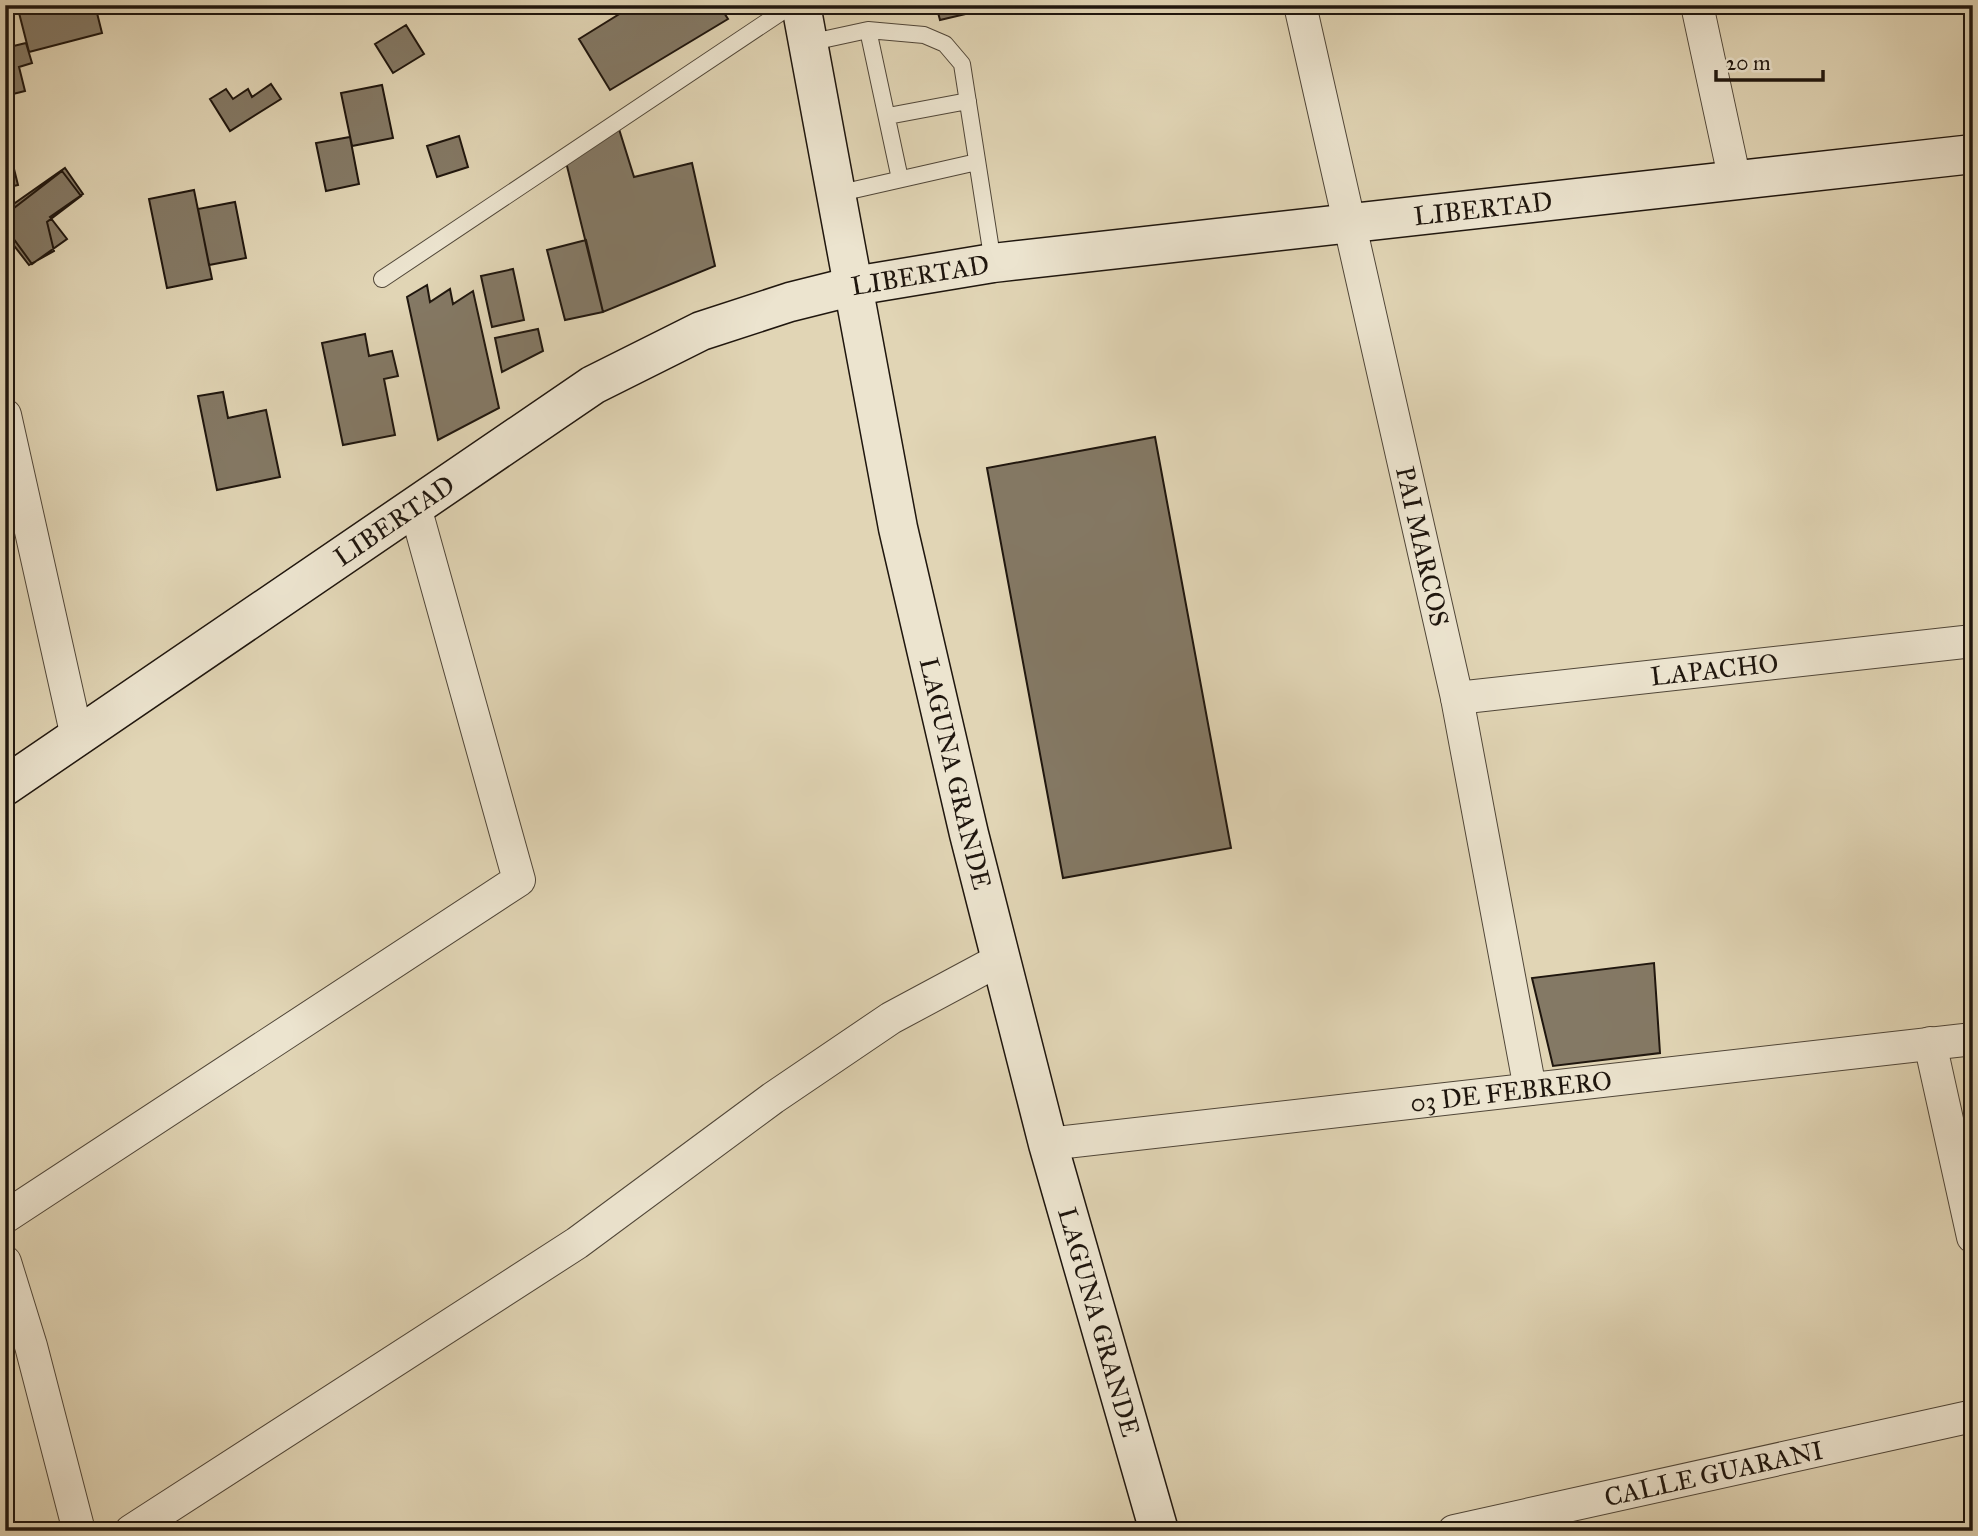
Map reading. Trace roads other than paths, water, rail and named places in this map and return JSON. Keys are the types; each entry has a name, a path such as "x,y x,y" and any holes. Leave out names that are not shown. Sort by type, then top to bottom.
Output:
{"main road":[{"name":"LAGUNA GRANDE","path":"801,5 898,528 969,834 1048,1144 1159,1531"},
{"name":"LIBERTAD","path":"5,786 593,386 689,337 789,302 854,286 993,263 1973,154"}],"street":[{"name":"PAI MARCOS","path":"1300,5 1457,698 1530,1089"},
{"path":"1697,5 1735,181"},
{"path":"5,415 77,737"},
{"path":"5,1217 519,880 415,507"},
{"name":"LAPACHO","path":"1457,698 1973,641"},
{"path":"131,1531 578,1243 773,1098 891,1018 1001,959"},
{"name":"03 DE FEBRERO","path":"1048,1144 1973,1038"},
{"path":"1930,1043 1973,1237"},
{"path":"6,1269 31,1346 79,1531"},
{"name":"CALLE GUARANI","path":"1454,1531 1973,1416"}],"lane":[{"path":"382,279 792,5"},
{"path":"868,30 900,179"},
{"path":"808,43 868,30 924,35 945,44 962,64 993,263"},
{"path":"888,116 968,101"},
{"path":"836,194 977,162"}]}
